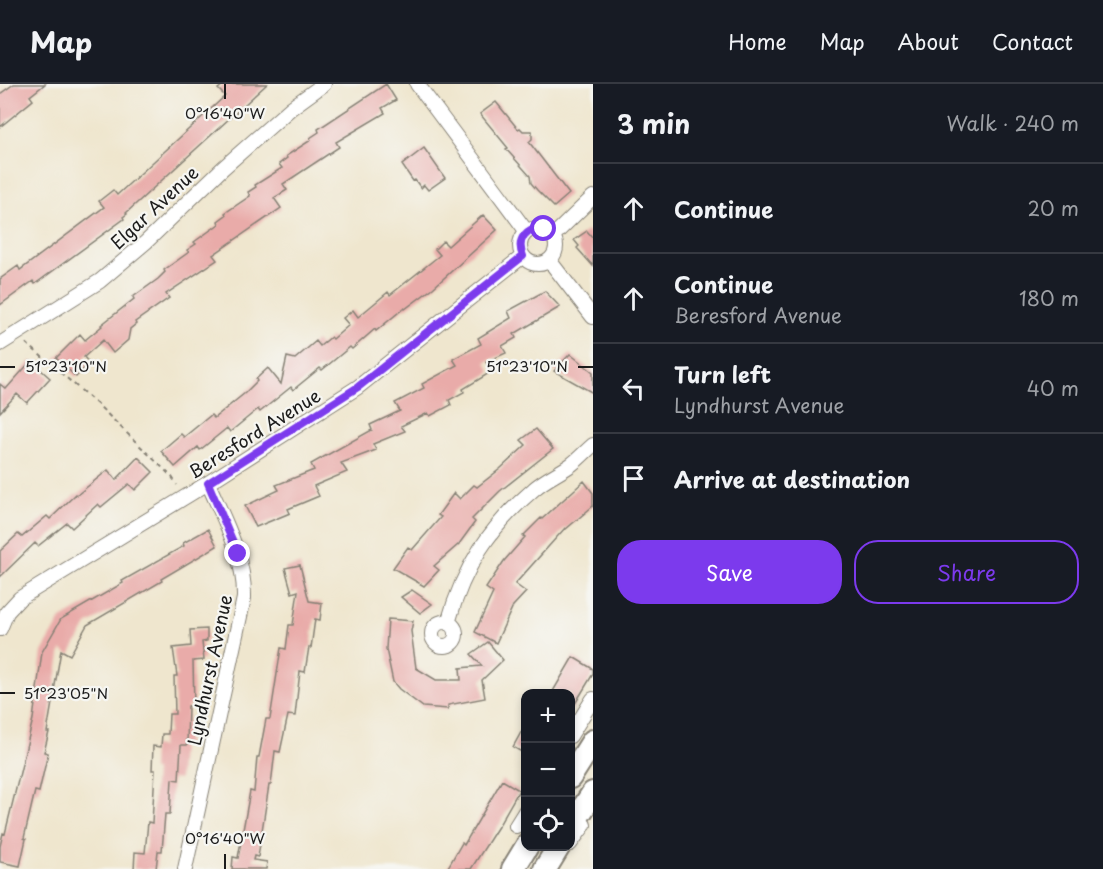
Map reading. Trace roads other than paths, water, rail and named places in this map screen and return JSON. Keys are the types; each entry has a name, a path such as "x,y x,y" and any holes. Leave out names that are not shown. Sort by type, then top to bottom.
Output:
{"highway":[{"path":"575,769 593,741"},
{"path":"575,820 593,793"},
{"path":"513,869 524,851"},
{"path":"545,869 556,851"}],"street":[{"name":"Elgar Avenue","path":"0,344 100,281 146,242 274,123 324,84"},
{"path":"417,84 527,232"},
{"path":"553,236 593,197"},
{"path":"532,229 544,229 553,236 556,246 549,260 538,264 532,263 523,256 520,246 527,232 532,229"},
{"name":"Beresford Avenue","path":"0,628 7,612 20,598 184,498 358,387 523,256"},
{"path":"549,260 593,317"},
{"path":"448,623 466,571 482,543 507,514 535,488 574,463 593,445"},
{"name":"Lyndhurst Avenue","path":"185,869 244,598 244,580 238,554 208,483"},
{"path":"575,728 593,699"},
{"path":"575,838 593,811"},
{"path":"516,826 521,817"},
{"path":"555,869 566,851"}]}
